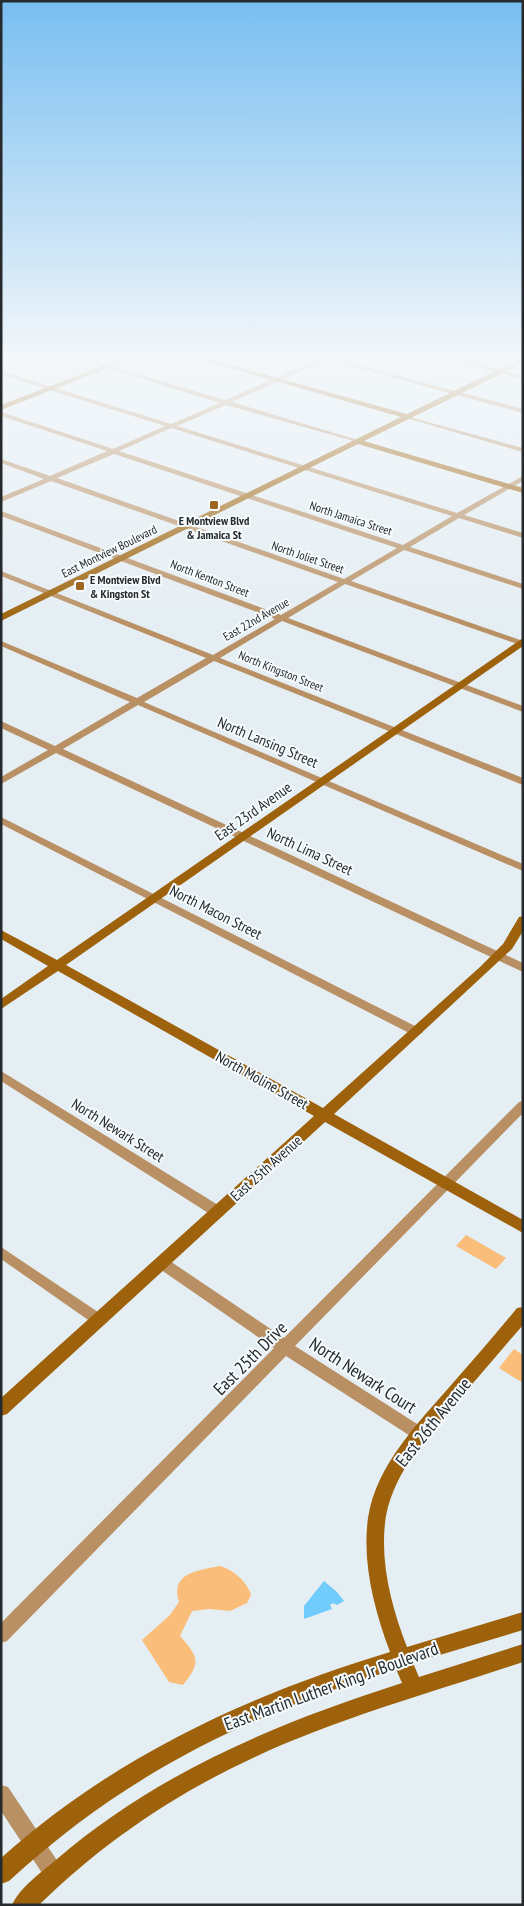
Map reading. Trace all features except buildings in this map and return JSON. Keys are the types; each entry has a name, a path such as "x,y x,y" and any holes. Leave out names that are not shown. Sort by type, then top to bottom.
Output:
{"street":[{"name":"North Jamaica Street","path":"107,449 523,587"},
{"path":"1,500 118,449"},
{"path":"245,449 523,536"},
{"name":"East Montview Boulevard","path":"1,618 344,449"},
{"path":"382,449 523,491"},
{"name":"North Joliet Street","path":"1,461 522,643"},
{"name":"East 22nd Avenue","path":"1,782 523,478"},
{"name":"North Kenton Street","path":"1,513 523,709"},
{"name":"North Kingston Street","path":"1,573 523,782"},
{"name":"North Lansing Street","path":"1,643 523,868"},
{"name":"East 23rd Avenue","path":"1,1005 394,730 522,643"},
{"name":"North Lima Street","path":"1,724 523,968"},
{"name":"North Macon Street","path":"1,820 416,1032"},
{"name":"East 25th Avenue","path":"1,1409 498,956 513,940 523,920"},
{"name":"North Moline Street","path":"1,934 523,1227"},
{"name":"North Newark Street","path":"1,1075 218,1212"},
{"name":"East 25th Drive","path":"1,1635 523,1105"},
{"path":"1,1252 99,1320"},
{"name":"North Newark Court","path":"162,1263 286,1347 420,1434"},
{"name":"East 26th Avenue","path":"414,1689 389,1626 379,1584 376,1543 377,1524 382,1499 390,1478 420,1434 523,1313"},
{"name":"East Martin Luther King Jr Boulevard","path":"1,1873 102,1793 159,1757 210,1729 274,1702 401,1658 523,1621"},
{"name":"East Martin Luther King Jr Boulevard","path":"23,1905 54,1875 123,1822 177,1787 226,1760 287,1733 523,1653"},
{"path":"1,1794 54,1875"}],"shaded area":[{"path":"466,1235 506,1258 496,1269 456,1246"},
{"path":"514,1349 523,1355 523,1383 499,1368"},
{"path":"219,1566 224,1567 239,1577 247,1586 251,1595 247,1603 230,1611 209,1609 192,1611 180,1636 191,1649 195,1665 183,1685 169,1682 142,1640 170,1615 179,1602 178,1584 182,1579 195,1572"}],"water":[{"path":"324,1581 344,1601 337,1605 333,1603 330,1605 332,1609 304,1619 304,1606"}],"place":[{"name":"E Montview Blvd & Jamaica St","path":"214,505"},
{"name":"E Montview Blvd & Kingston St","path":"80,586"}]}
